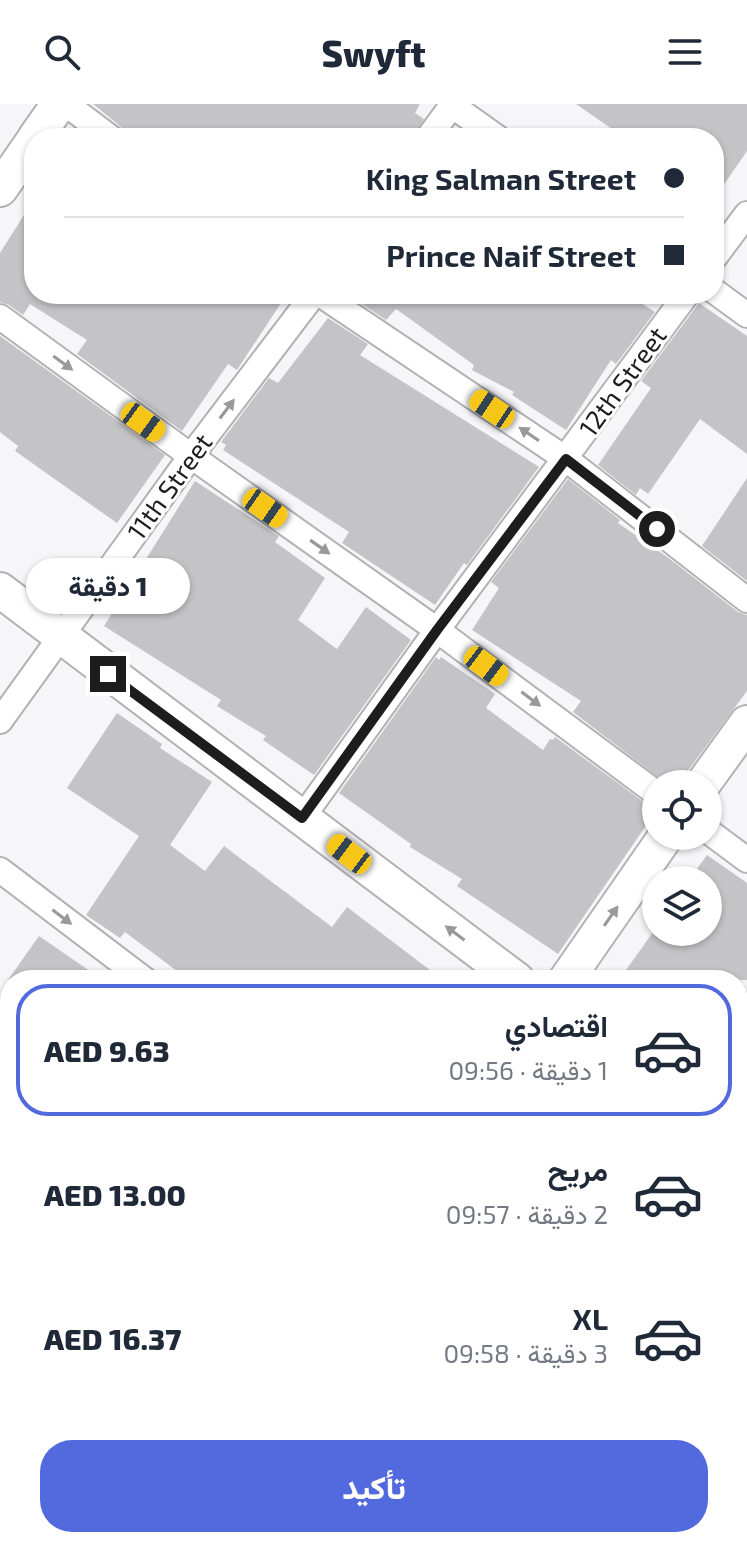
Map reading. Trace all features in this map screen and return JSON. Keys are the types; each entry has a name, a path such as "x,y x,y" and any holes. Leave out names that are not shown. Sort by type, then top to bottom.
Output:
{"street":[{"path":"42,128 59,104"},
{"path":"66,104 98,128"},
{"path":"435,128 452,104 484,128"},
{"path":"0,189 24,154"},
{"path":"724,245 747,214"},
{"path":"724,298 747,315"},
{"name":"11th Street","path":"0,721 191,456 306,304"},
{"path":"335,304 566,459 747,600"},
{"name":"12th Street","path":"302,818 437,630 680,304"},
{"path":"0,317 437,630 642,783"},
{"path":"0,590 504,970"},
{"path":"713,770 747,723"},
{"path":"722,841 747,860"},
{"path":"573,970 656,850"},
{"path":"0,870 132,970"}],"building":[{"path":"93,104 420,104 415,113 424,119 419,128 121,127"},
{"path":"576,104 747,104 747,151 724,184 724,128 611,128"},
{"path":"24,215 24,304 30,304 23,315 0,302 0,253"},
{"path":"30,304 280,304 237,370 228,364 182,431 77,354 87,340"},
{"path":"362,304 643,304 655,312 616,364 611,360 566,430 512,395 514,392 472,370 474,365 396,309 386,320"},
{"path":"698,304 747,336 747,454 700,419 648,494 640,488 636,495 598,465 651,388 641,381"},
{"path":"328,318 368,344 360,355 539,467 435,605 342,543 349,532 223,450 226,445 221,442 269,378 278,383"},
{"path":"0,336 165,455 117,523 15,451 18,446 0,432"},
{"path":"747,478 747,581 702,546"},
{"path":"568,479 620,520 618,523 738,612 747,615 747,691 688,770 649,770 573,712 581,701 472,630 499,588 491,582"},
{"path":"195,481 279,536 275,542 325,578 298,620 337,649 366,607 411,640 314,775 263,740 266,736 217,706 221,700 104,626"},
{"path":"436,657 439,660 441,657 495,694 486,708 543,750 555,737 642,801 642,831 558,954 457,886 462,879 410,847 411,844 339,793"},
{"path":"117,713 162,744 160,748 212,782 170,845 205,871 224,846 332,927 347,907 430,970 176,970 125,932 120,938 86,915 139,836 67,788"},
{"path":"707,855 747,883 747,970 626,970 643,946 722,946 722,866 699,866"},
{"path":"39,936 88,970 15,970"}],"route":[{"path":"108,674 302,818 437,630 566,459 657,529"}]}
